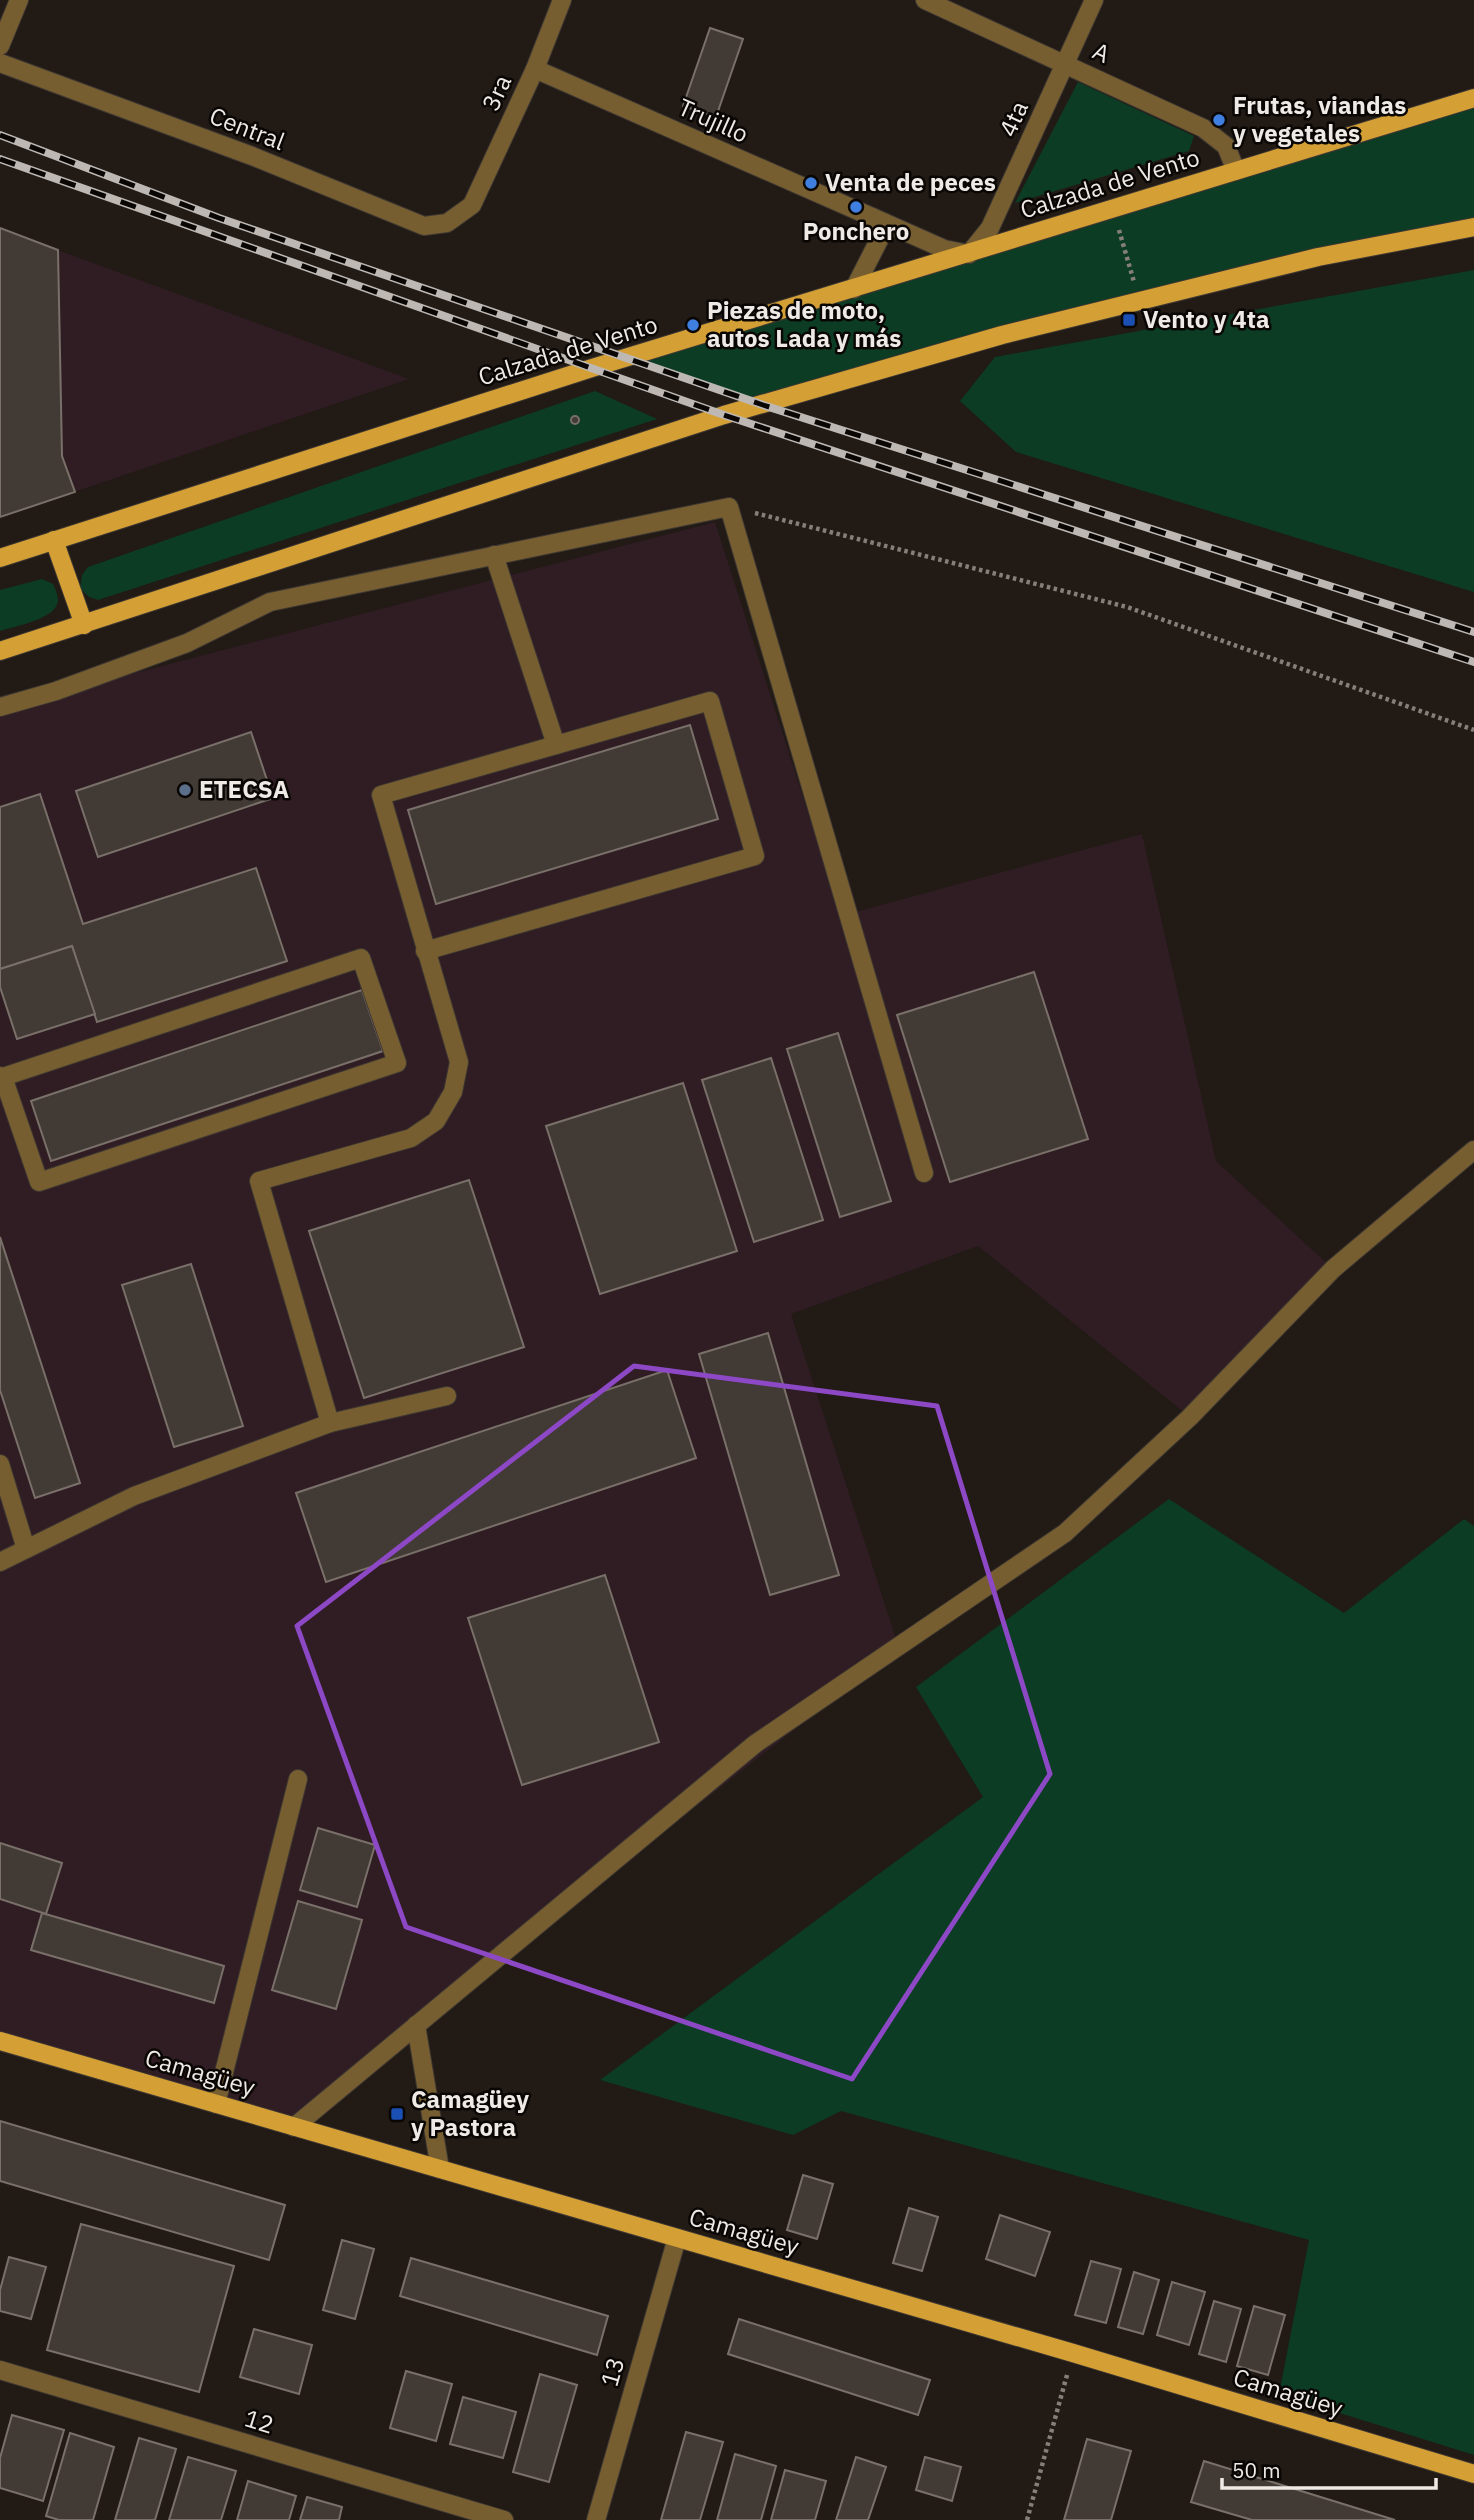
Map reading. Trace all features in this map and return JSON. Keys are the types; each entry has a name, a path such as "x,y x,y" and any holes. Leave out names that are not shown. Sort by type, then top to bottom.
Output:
{"main road":[{"name":"Calzada de Vento","path":"0,558 592,368 1474,98"},
{"path":"0,651 724,415 1002,334 1318,257 1474,228"},
{"path":"54,540 84,625"},
{"name":"Camagüey","path":"0,2041 1073,2353 1474,2474"}],"street":[{"path":"0,46 19,0"},
{"name":"3ra","path":"472,205 535,69 562,0"},
{"name":"A","path":"925,0 1203,128 1226,146 1236,171"},
{"name":"4ta","path":"969,254 990,228 1094,0"},
{"name":"Central","path":"0,63 252,156 425,226 447,223 472,205"},
{"name":"Trujillo","path":"535,69 944,249 969,254"},
{"path":"854,289 879,240 872,217"},
{"path":"0,707 56,691 187,643 270,602 729,507 924,1173"},
{"path":"494,555 556,745"},
{"path":"330,1423 259,1181 411,1138 436,1121 453,1092 459,1062 425,951 381,794 710,701 755,856 425,951"},
{"path":"361,958 397,1063 39,1182 1,1076 361,958"},
{"path":"294,2127 755,1744 1065,1533 1190,1417 1333,1269 1474,1150"},
{"path":"0,1562 134,1496 330,1423 447,1396"},
{"path":"0,1465 26,1549"},
{"path":"216,2104 298,1779"},
{"path":"416,2025 440,2169"},
{"name":"13","path":"596,2520 677,2238"},
{"name":"12","path":"0,2370 504,2520"}],"path":[{"path":"1114,209 1139,299"},
{"path":"729,507 1128,607 1474,730"},
{"path":"1027,2520 1073,2353"}],"highlighted area":[{"path":"634,1366 937,1406 1050,1774 852,2079 406,1927 297,1626"}],"shaded area":[{"path":"0,228 58,250 409,379 0,517"},
{"path":"715,522 841,916 1142,834 1216,1161 1333,1269 1190,1417 978,1246 791,1314 899,1648 416,2025 294,2127 0,2041 0,708"}],"green space":[{"path":"1078,82 1194,136 1189,151 1015,203"},
{"path":"1474,98 1474,227 1318,257 763,405 626,358"},
{"path":"1474,270 1474,592 1016,452 960,401 995,357"},
{"path":"595,391 657,419 98,600 89,597 80,588 82,575 88,567"},
{"path":"42,579 53,584 58,598 56,607 35,621 0,631 0,590"},
{"path":"1169,1499 1344,1613 1464,1519 1474,1526 1474,2455 1279,2394 1309,2240 841,2111 793,2135 600,2080 983,1797 916,1687"}],"building":[{"path":"710,28 743,39 716,117 683,106"},
{"path":"0,228 58,250 62,456 75,492 0,517"},
{"path":"575,416 579,420 575,424 571,420"},
{"path":"690,725 718,819 436,904 408,810"},
{"path":"251,732 273,798 98,857 76,791"},
{"path":"40,794 83,924 256,868 287,961 97,1022 72,946 0,969 0,807"},
{"path":"72,946 95,1014 17,1039 0,987 0,969"},
{"path":"1034,972 1088,1139 950,1182 897,1015"},
{"path":"362,990 383,1051 51,1161 31,1101"},
{"path":"838,1033 891,1201 840,1217 787,1049"},
{"path":"771,1058 823,1220 754,1242 702,1080"},
{"path":"683,1083 737,1251 600,1294 546,1126"},
{"path":"469,1180 524,1347 364,1398 309,1231"},
{"path":"0,1237 80,1483 35,1498 0,1390"},
{"path":"191,1264 243,1426 174,1447 122,1285"},
{"path":"768,1333 839,1575 770,1595 699,1354"},
{"path":"667,1370 696,1458 326,1582 296,1493"},
{"path":"605,1575 659,1742 522,1785 468,1618"},
{"path":"318,1828 375,1845 357,1907 300,1890"},
{"path":"0,1843 62,1863 46,1914 0,1899"},
{"path":"298,1901 362,1920 336,2009 272,1990"},
{"path":"42,1913 224,1966 214,2003 31,1950"},
{"path":"0,2121 285,2205 269,2260 0,2181"},
{"path":"803,2175 833,2184 817,2239 787,2230"},
{"path":"909,2208 938,2217 922,2271 893,2263"},
{"path":"1000,2215 1050,2232 1035,2276 986,2259"},
{"path":"81,2224 234,2266 199,2392 47,2350"},
{"path":"342,2240 374,2249 355,2319 323,2310"},
{"path":"9,2257 46,2267 31,2319 0,2311 0,2290"},
{"path":"411,2258 608,2316 597,2355 400,2296"},
{"path":"1091,2261 1121,2269 1106,2323 1075,2315"},
{"path":"1134,2272 1159,2280 1143,2334 1118,2327"},
{"path":"1172,2282 1205,2292 1189,2345 1157,2335"},
{"path":"1214,2301 1241,2309 1226,2362 1199,2354"},
{"path":"1254,2306 1285,2315 1268,2375 1237,2366"},
{"path":"739,2319 930,2380 918,2415 728,2354"},
{"path":"254,2329 312,2345 299,2394 240,2377"},
{"path":"406,2371 452,2384 436,2441 390,2428"},
{"path":"540,2374 577,2385 549,2482 513,2472"},
{"path":"463,2397 516,2412 503,2458 450,2444"},
{"path":"12,2415 64,2430 43,2501 0,2488 0,2458"},
{"path":"686,2432 723,2442 700,2520 661,2520"},
{"path":"70,2433 114,2447 93,2520 59,2520 46,2516"},
{"path":"139,2438 176,2449 155,2520 115,2520"},
{"path":"1087,2439 1131,2451 1111,2520 1064,2520"},
{"path":"735,2454 776,2466 761,2520 717,2520"},
{"path":"188,2457 236,2471 221,2520 169,2520"},
{"path":"856,2457 886,2467 868,2520 836,2520"},
{"path":"925,2457 961,2467 952,2501 916,2490"},
{"path":"1204,2461 1395,2520 1252,2520 1191,2502"},
{"path":"785,2470 826,2481 815,2520 771,2520"},
{"path":"248,2481 296,2496 289,2520 237,2520"},
{"path":"307,2497 342,2507 339,2520 300,2520"}],"railway":[{"path":"0,135 219,218 763,405 1474,632"},
{"path":"0,159 724,415 1474,662"}],"place":[{"name":"Frutas, viandas y vegetales","path":"1219,120"},
{"name":"Venta de peces","path":"811,183"},
{"name":"Ponchero","path":"856,207"},
{"name":"Vento y 4ta","path":"1129,320"},
{"name":"Piezas de moto, autos Lada y más","path":"693,325"},
{"name":"ETECSA","path":"185,790"},
{"name":"Camagüey y Pastora","path":"397,2114"}]}
